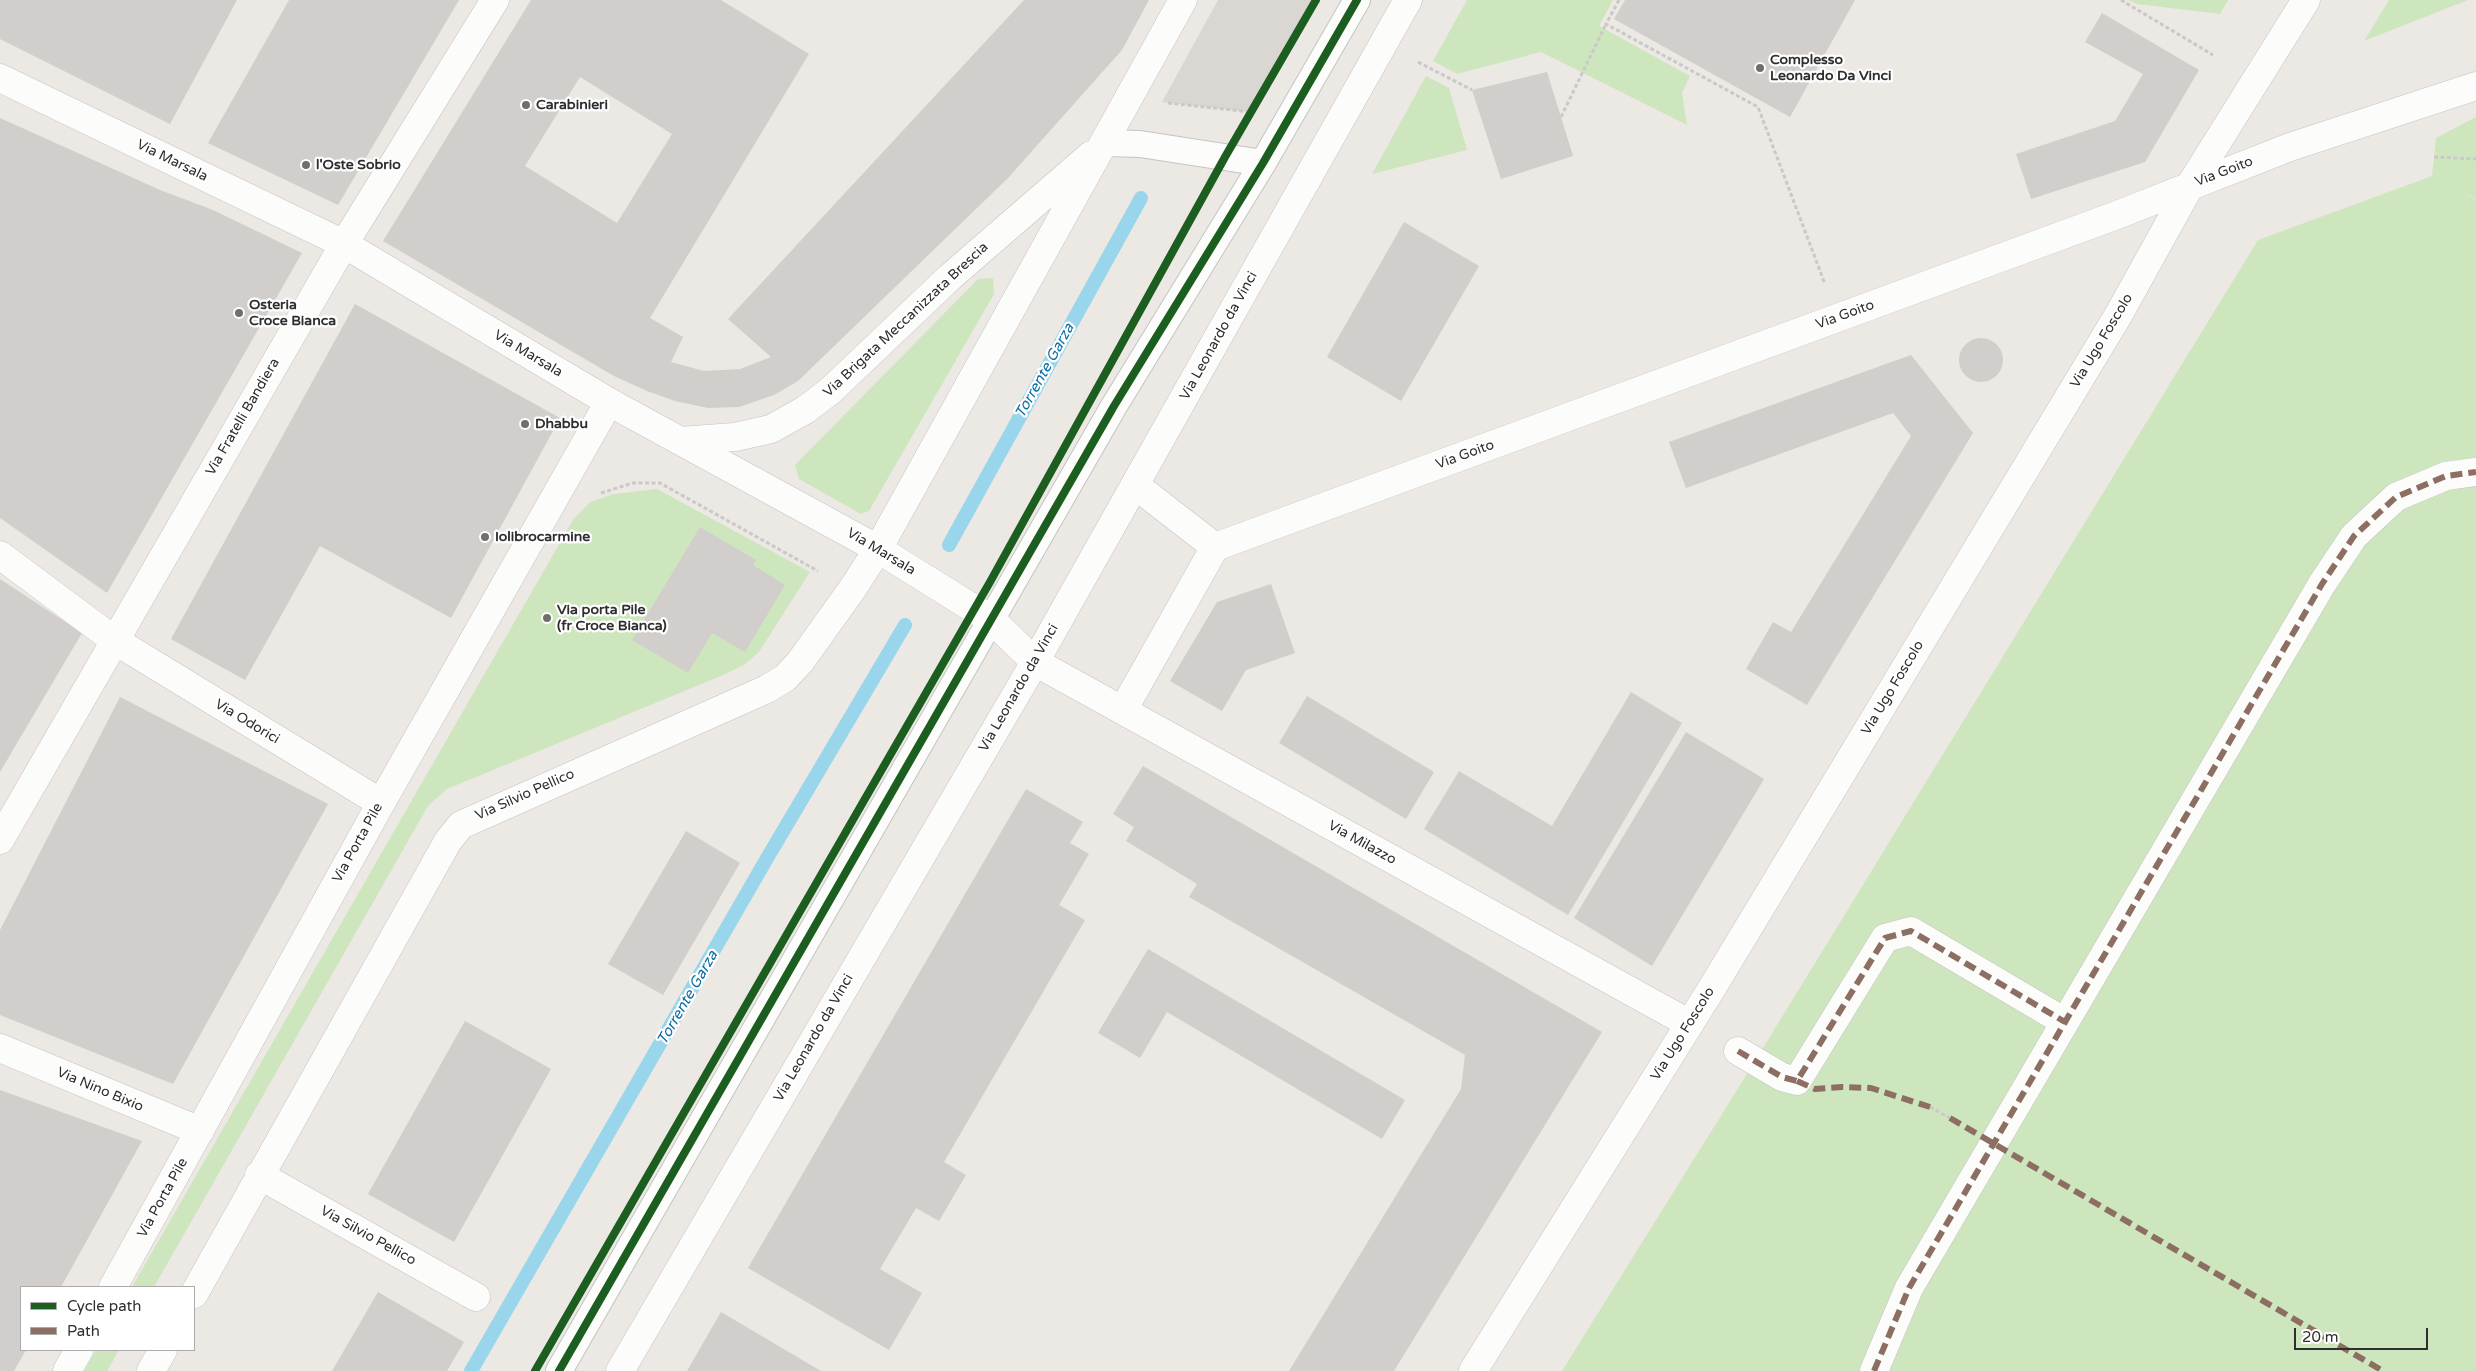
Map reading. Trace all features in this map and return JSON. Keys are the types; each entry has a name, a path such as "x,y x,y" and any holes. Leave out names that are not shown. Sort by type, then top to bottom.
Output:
{"street":[{"name":"Via Fratelli Bandiera","path":"0,840 344,244 495,0"},
{"name":"Via Brigata Meccanizzata Brescia","path":"878,549 1183,0"},
{"name":"Via Leonardo da Vinci","path":"620,1371 1035,662 1408,0"},
{"name":"Via Ugo Foscolo","path":"1473,1371 1690,1024 2119,314 2191,184 2306,0"},
{"name":"Via Marsala","path":"0,78 344,244 609,402 878,549 992,620 1035,662"},
{"name":"Via Goito","path":"1215,547 2117,215 2191,184 2290,147 2476,86"},
{"name":"Via Brigata Meccanizzata Brescia","path":"680,441 735,436 772,429 805,410 830,391 950,277 1105,143"},
{"name":"Via Porta Pile","path":"114,1286 380,803 609,402"},
{"path":"1874,1371 1909,1288 2322,584 2354,536 2396,497 2446,476 2476,472"},
{"path":"1123,710 1215,547 1134,485"},
{"name":"Via Silvio Pellico","path":"195,1292 448,841 461,825 767,689 785,678 800,662 878,549"},
{"name":"Via Odorici","path":"0,556 114,640 380,803"},
{"name":"Via Milazzo","path":"1035,662 1690,1024"},
{"path":"1738,1051 1782,1077 1796,1081 1885,938 1911,931 2065,1022"},
{"name":"Via Nino Bixio","path":"0,1048 200,1131"},
{"name":"Via Silvio Pellico","path":"259,1175 476,1297"},
{"path":"67,1371 78,1351"},
{"path":"151,1371 162,1351"}],"lane":[{"path":"559,1371 1114,406 1263,162 1357,0"},
{"path":"1105,143 1140,144 1263,162"}],"path":[{"path":"1562,117 1618,0"},
{"path":"2121,0 2213,55"},
{"path":"1606,24 1758,107 1825,285"},
{"path":"1418,62 1472,90"},
{"path":"1162,102 1252,112"},
{"path":"2434,157 2476,158"},
{"path":"567,477 598,494 633,484 660,483 819,571"},
{"path":"1930,1107 1950,1118"}],"green space":[{"path":"1467,0 1613,0 1599,26 1690,76 1682,93 1687,125 1541,52 1457,74 1433,61"},
{"path":"2128,0 2228,0 2220,14 2137,4"},
{"path":"2389,0 2468,0 2364,41"},
{"path":"1426,76 1449,88 1467,150 1372,174"},
{"path":"2476,117 2476,199 2462,192 2476,200 2476,1371 1562,1371 1755,1061 2258,240 2432,176 2436,138"},
{"path":"993,278 994,294 869,511 861,514 799,479 795,465 978,279"},
{"path":"657,489 810,572 759,652 744,665 447,789 428,806 155,1286 133,1286 573,520 590,502 614,494"},
{"path":"95,1351 118,1351 107,1371 84,1371"}],"shaded area":[{"path":"1218,0 1316,0 1251,112 1162,102"}],"building":[{"path":"0,0 237,0 170,124 0,39"},
{"path":"289,0 459,0 338,205 208,143"},
{"path":"531,0 721,0 809,54 650,318 683,337 671,362 704,371 740,369 771,357 728,319 1024,0 1149,0 1122,50 1008,178 798,381 774,395 739,407 708,408 675,401 614,376 383,241","holes":["580,77 672,134 617,223 525,166"]},
{"name":"Complesso Leonardo Da Vinci","path":"1625,0 1855,0 1790,117 1614,19"},
{"path":"2102,13 2199,70 2145,162 2031,199 2016,154 2115,121 2143,74 2085,42"},
{"path":"1547,72 1573,156 1501,179 1472,90"},
{"path":"0,118 160,190 213,210 302,253 107,593 0,518"},
{"path":"1404,222 1479,266 1401,401 1327,357"},
{"path":"355,304 560,418 451,618 320,546 245,680 171,639"},
{"path":"1977,338 1985,338 1997,344 2003,360 1997,376 1985,382 1977,382 1965,376 1959,364 1959,356 1965,344"},
{"path":"1911,355 1973,433 1807,705 1746,669 1773,622 1791,632 1911,436 1893,413 1686,488 1669,442"},
{"path":"700,527 756,560 753,565 785,585 745,652 712,633 688,673 632,640"},
{"path":"0,579 82,633 0,772"},
{"path":"1271,584 1295,653 1246,670 1222,711 1170,681 1217,602"},
{"path":"1631,692 1682,723 1568,915 1424,829 1459,771 1552,826"},
{"path":"1307,696 1434,772 1406,819 1279,743"},
{"path":"120,697 328,804 173,1084 0,1015 0,930"},
{"path":"1686,732 1764,779 1652,966 1574,918"},
{"path":"1143,766 1602,1032 1394,1371 1289,1371 1461,1089 1465,1055 1189,897 1197,884 1126,841 1134,827 1113,814"},
{"path":"1026,789 1083,822 1070,843 1089,854 1059,905 1085,920 944,1162 966,1175 939,1221 916,1208 880,1269 922,1293 889,1350 748,1268"},
{"path":"686,831 740,863 663,995 608,964"},
{"path":"1148,949 1405,1100 1382,1139 1167,1012 1140,1058 1098,1033"},
{"path":"465,1021 551,1069 454,1242 368,1194"},
{"path":"0,1090 142,1141 62,1286 20,1286 20,1351 25,1351 14,1371 0,1371"},
{"path":"378,1292 464,1342 447,1371 332,1371"},
{"path":"721,1312 821,1371 687,1371"}],"waterway":[{"name":"Torrente Garza","path":"949,545 1141,198"},
{"name":"Torrente Garza","path":"471,1371 766,860 905,625"}],"marked path":[{"path":"1874,1371 1909,1288 2322,584 2354,536 2396,497 2446,476 2476,472"},
{"path":"1738,1051 1782,1077 1797,1081 1885,938 1911,931 2065,1022"},
{"path":"1797,1081 1815,1089 1842,1087 1871,1088 1930,1107"},
{"path":"1950,1118 2383,1371"}],"cycle path":[{"path":"535,1371 990,582 1225,157 1316,0"},
{"path":"559,1371 1114,406 1263,163 1357,0"}],"place":[{"name":"Complesso Leonardo Da Vinci","path":"1760,68"},
{"name":"Carabinieri","path":"526,105"},
{"name":"l'Oste Sobrio","path":"306,165"},
{"name":"Osteria Croce Bianca","path":"239,313"},
{"name":"Dhabbu","path":"525,424"},
{"name":"Iolibrocarmine","path":"485,537"},
{"name":"Via porta Pile (fr Croce Bianca)","path":"547,618"}]}
